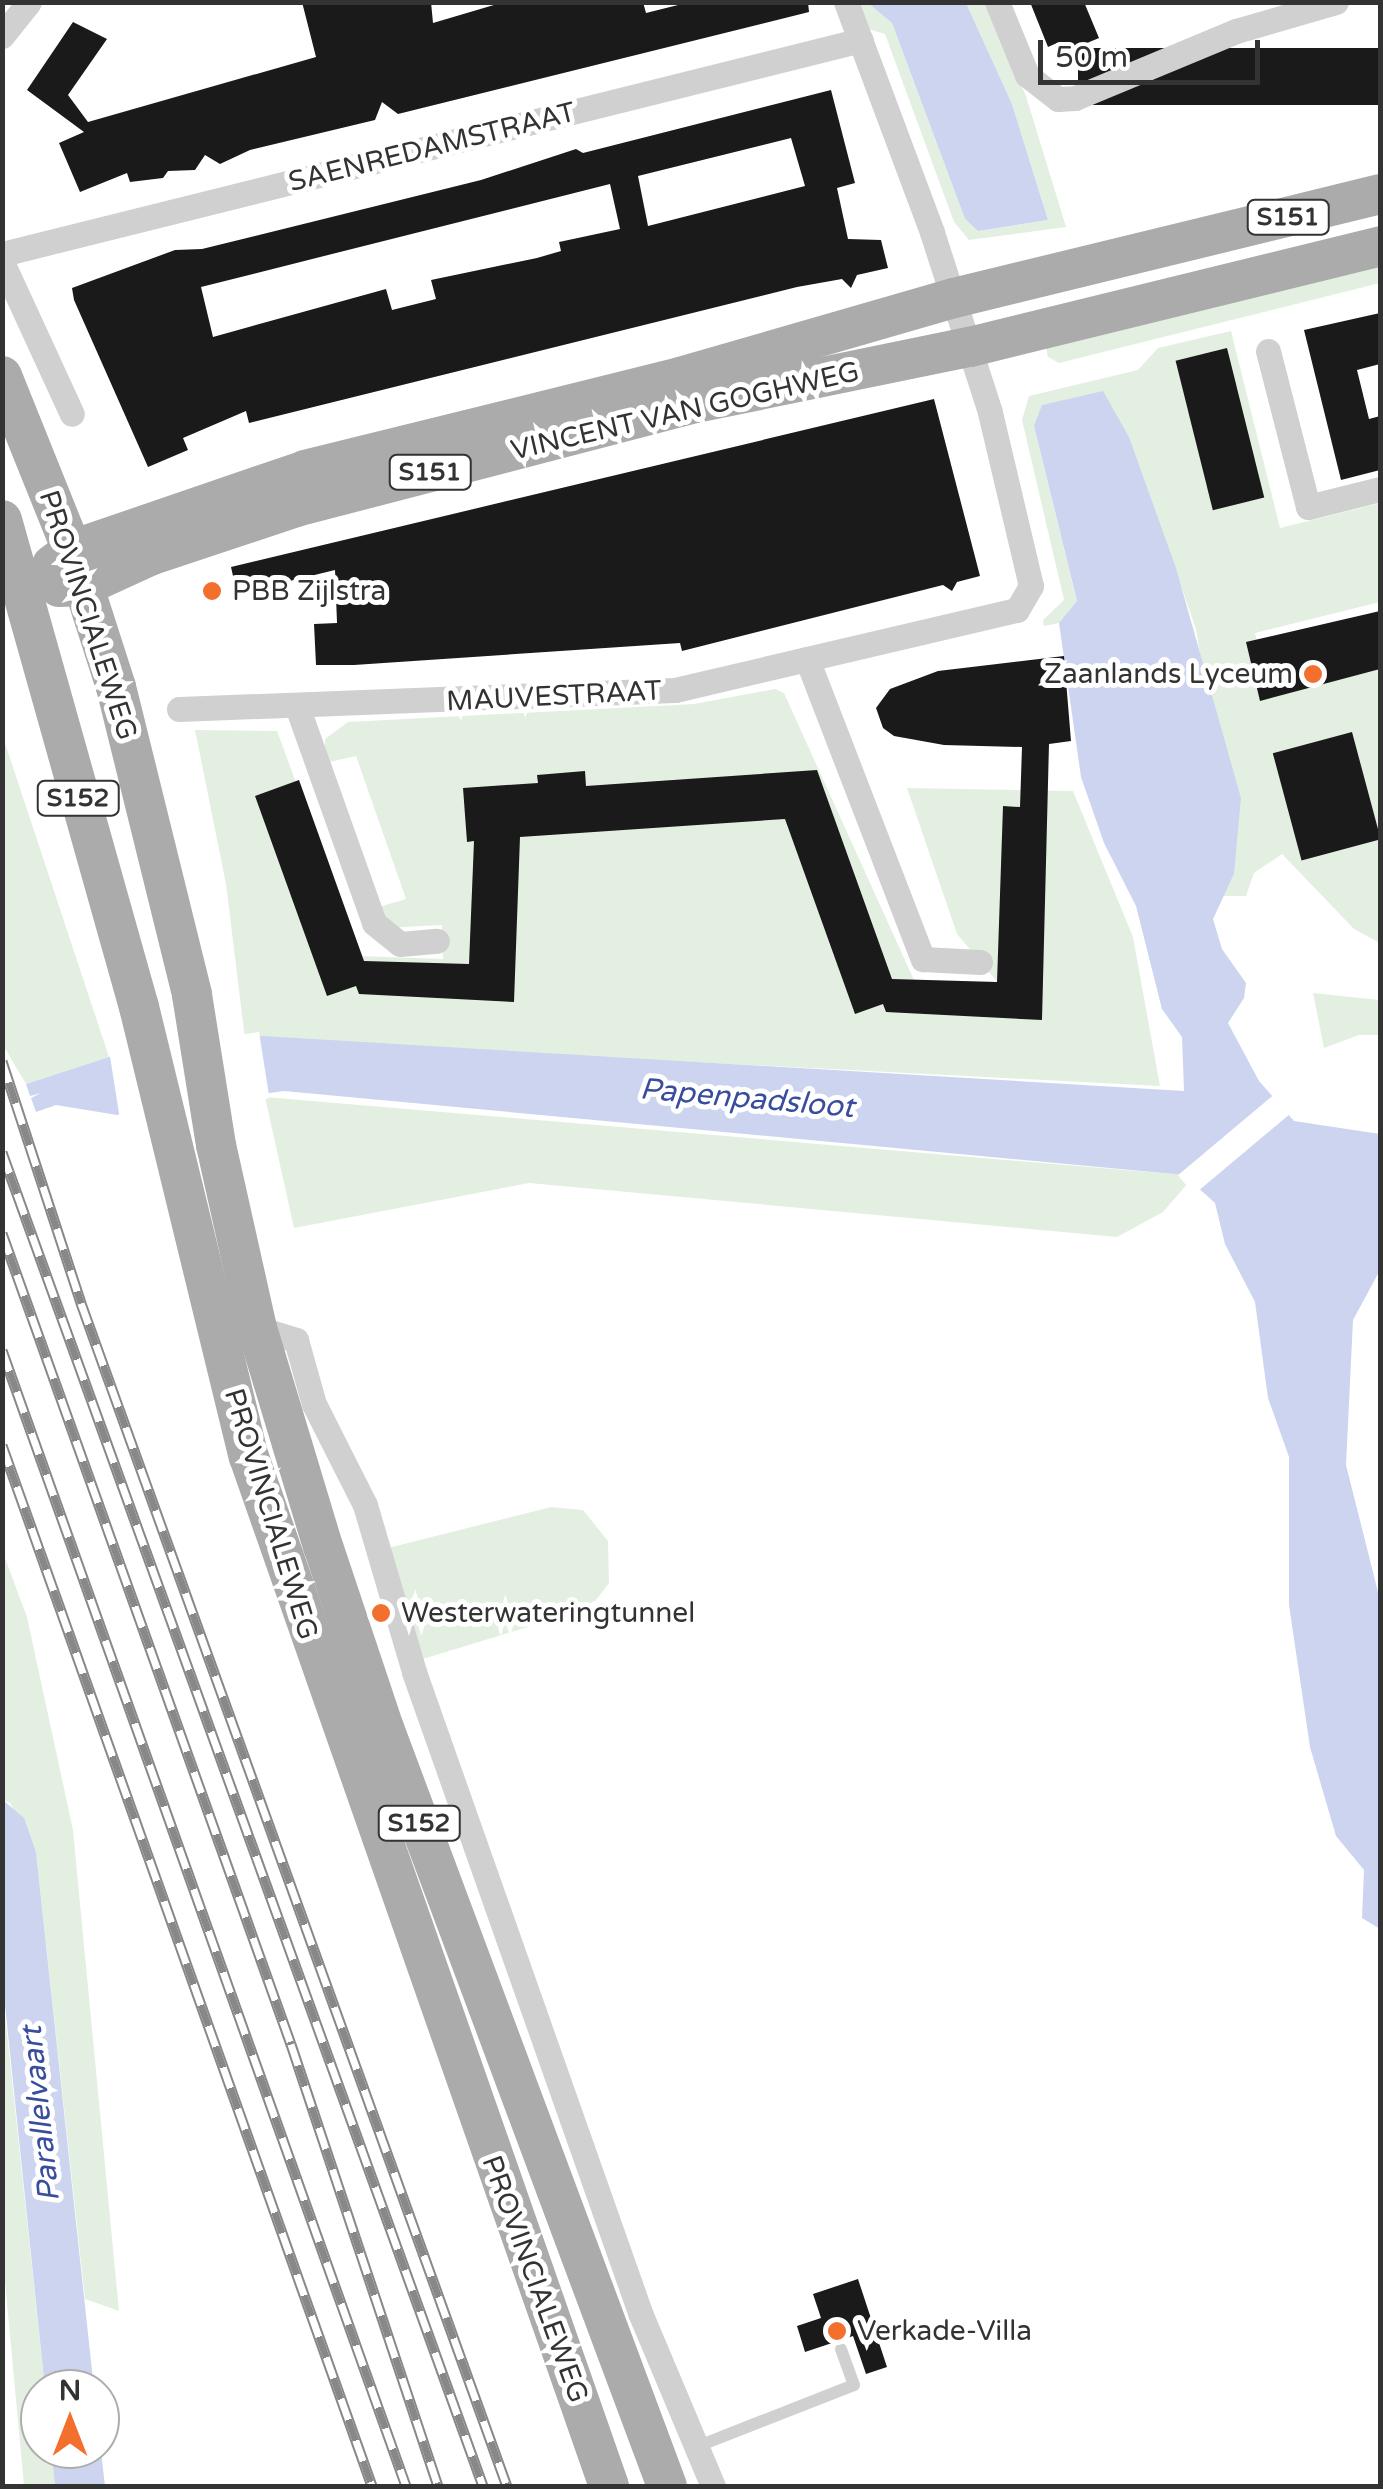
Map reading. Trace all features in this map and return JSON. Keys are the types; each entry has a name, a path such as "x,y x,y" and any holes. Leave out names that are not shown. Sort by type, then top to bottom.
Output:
{"main road":[{"name":"VINCENT VAN GOGHWEG","path":"20,588 78,568 305,470 680,377 954,298 1380,194"},
{"name":"VINCENT VAN GOGHWEG","path":"78,568 152,555 296,507 696,403 970,347 1380,246"},
{"name":"PROVINCIALEWEG","path":"2,376 78,568 116,687 192,995 216,1145 257,1328 384,1728 667,2486"},
{"name":"PROVINCIALEWEG","path":"2,520 138,1007 174,1171 248,1457 609,2486"}],"street":[{"path":"2,36 28,2"},
{"path":"846,2 970,347"},
{"path":"997,2 1027,75 1042,92 1075,98 1261,12 1336,2"},
{"name":"SAENREDAMSTRAAT","path":"2,254 861,40"},
{"path":"2,262 72,414"},
{"name":"MAUVESTRAAT","path":"179,709 298,709 675,690 1017,610 1031,586 970,347"},
{"path":"1268,351 1308,506 1380,489"},
{"path":"808,659 923,959 980,962"},
{"path":"298,709 374,923 400,944 437,941"},
{"path":"257,1328 296,1340 314,1404 365,1505 414,1672 641,2315 701,2444 714,2486"}],"lane":[{"path":"701,2444 854,2385 840,2349"}],"green space":[{"path":"856,3 868,3 892,23 965,219 978,231 1048,220 1012,104 966,3 985,3 1026,96 1066,227 969,240 954,222 885,34 868,29"},
{"path":"1380,260 1380,283 1059,363 1048,357 1045,342"},
{"path":"1231,331 1280,528 1380,503 1380,602 1255,633 1267,684 1380,659 1380,943 1354,929 1282,854 1254,873 1246,896 1223,896 1234,874 1196,629 1140,468 1034,426 1077,602 1059,623 1044,626 1043,620 1064,600 1022,420 1029,396 1138,370 1158,348"},
{"path":"775,689 784,693 914,980 998,983 957,934 907,788 1073,791 1133,937 1160,1086 245,1039 226,884 195,730 277,731 360,956 443,959 442,925 387,928 379,907 406,899 356,756 325,763 325,739 348,722 694,704"},
{"path":"2,734 109,1057 26,1084 3,1045"},
{"path":"1313,993 1380,1000 1380,1035 1359,1035 1324,1048"},
{"path":"265,1097 1184,1175 1189,1182 1163,1212 1117,1237 529,1183 294,1228"},
{"path":"551,1507 583,1510 608,1541 609,1583 596,1600 571,1614 416,1661 380,1550"},
{"path":"2,1550 27,1617 73,1830 119,2311 85,2299 36,1852 10,1803 3,1800"},
{"path":"2,1986 43,2369 20,2369 20,2443 2,2249"},
{"path":"22,2469 53,2469 55,2486 24,2486"}],"water":[{"path":"868,3 966,3 1012,104 1048,220 978,231 965,219 892,23"},
{"name":"Papenpadsloot","path":"1103,391 1129,437 1176,568 1241,798 1234,874 1213,919 1222,949 1246,983 1244,998 1228,1023 1259,1081 1294,1121 1380,1134 1380,1270 1353,1320 1346,1465 1380,1600 1380,1929 1362,1918 1364,1870 1336,1836 1310,1747 1289,1605 1289,1457 1268,1398 1255,1302 1225,1244 1215,1203 1184,1175 284,1091 117,1115 56,1105 36,1112 31,1098 41,1093 30,1096 26,1084 109,1057 263,1036 1184,1091 1182,1037 1162,1009 1136,906 1104,843 1081,777 1059,623 1077,601 1034,426 1042,405"},
{"name":"Parallelvaart","path":"3,1800 24,1818 36,1852 92,2369 43,2369 3,1986"},
{"path":"53,2469 103,2469 105,2486 55,2486"}],"pier":[{"path":"259,1032 269,1098 120,1122 110,1056"},
{"path":"1276,1093 1292,1112 1194,1194 1178,1175"}],"building":[{"path":"302,2 431,2 433,23 504,2 643,2 646,13 690,2 808,2 809,12 398,114 382,102 375,120 250,150 220,164 205,155 195,170 168,171 163,178 130,182 127,173 80,192 59,143 84,132 27,90 73,22 107,39 68,95 88,122 316,57"},
{"path":"1030,2 1084,2 1099,38 1061,54 1057,43 1048,47"},
{"path":"1078,48 1380,48 1380,105 1078,105"},
{"path":"831,90 855,183 837,188 848,239 881,240 888,268 857,275 851,288 842,279 797,287 249,423 246,411 183,438 188,450 148,467 72,288 175,250 202,249 481,180 576,149 583,153","holes":["791,138 805,186 648,226 638,176","610,184 620,229 559,242 561,251 537,258 431,280 436,299 392,310 386,289 213,337 201,287"]},
{"path":"1380,313 1380,364 1357,370 1369,419 1380,416 1380,470 1341,480 1304,330"},
{"path":"1227,348 1264,497 1213,510 1176,361"},
{"path":"934,399 980,576 957,582 952,591 943,585 682,651 680,643 354,665 316,665 314,624 337,623 335,570 237,594 231,567"},
{"path":"1380,611 1380,669 1260,701 1246,642"},
{"path":"1064,656 1071,741 1049,744 1042,1020 886,1012 883,1004 855,1014 785,819 520,837 514,1002 359,994 356,986 327,996 255,796 299,780 364,961 469,964 474,841 467,842 463,788 538,783 537,775 585,771 586,786 817,770 892,979 997,982 1003,806 1020,807 1022,747 944,745 894,736 883,728 876,708 890,689 938,671"},
{"path":"1352,732 1380,839 1302,860 1273,753"},
{"name":"Verkade-Villa","path":"858,2279 887,2367 866,2374 853,2336 805,2352 797,2326 821,2318 813,2294"}],"railway":[{"path":"2,1061 81,1303 507,2486"},
{"path":"2,1152 483,2486"},
{"path":"2,1233 291,2044 438,2486"},
{"path":"2,1350 406,2486"},
{"path":"2,1445 372,2486"}],"place":[{"name":"PBB Zijlstra","path":"212,591"},
{"name":"Zaanlands Lyceum","path":"1313,674"},
{"name":"Westerwateringtunnel","path":"381,1613"},
{"name":"Verkade-Villa","path":"837,2331"}]}
